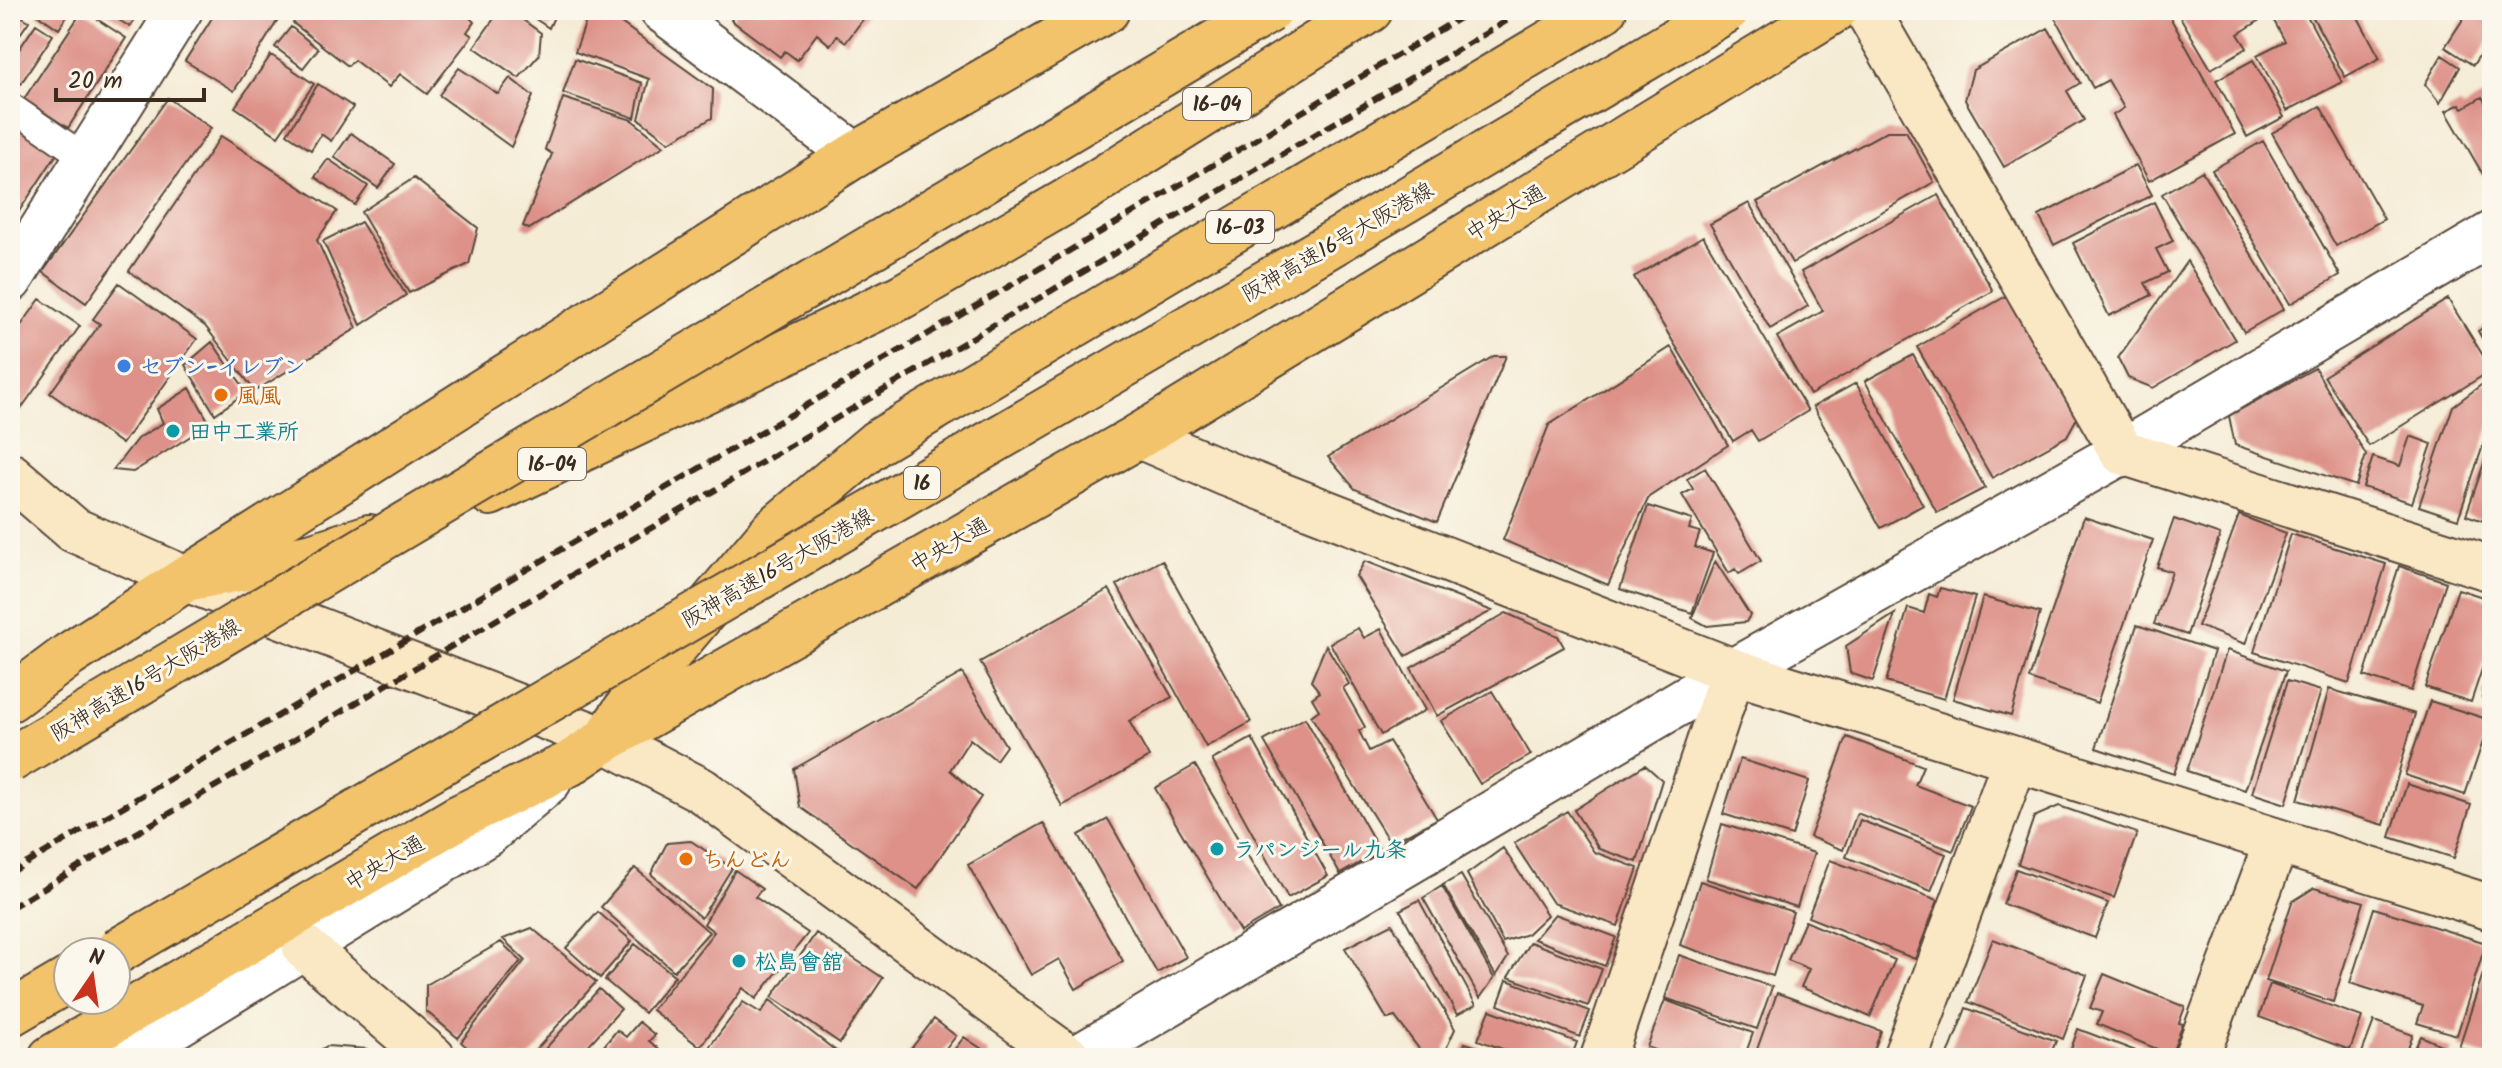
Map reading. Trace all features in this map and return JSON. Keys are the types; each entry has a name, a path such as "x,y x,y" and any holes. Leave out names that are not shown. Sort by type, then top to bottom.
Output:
{"main road":[{"path":"10,699 69,655 186,579 855,155 1107,10"},
{"name":"阪神高速16号大阪港線","path":"10,760 1270,10"},
{"name":"16-04","path":"186,579 313,555 453,511 901,297 1065,202 1370,10"},
{"name":"16-03","path":"605,740 641,687 773,530 876,443 1604,10"},
{"name":"阪神高速16号大阪港線","path":"132,943 1306,259 1727,10"},
{"name":"中央大通","path":"51,1058 459,817 569,764 605,740 1139,436 1835,10"},
{"path":"10,1014 52,989"}],"street":[{"path":"662,10 855,155"},
{"path":"1867,10 2122,452 2492,569"},
{"path":"10,280 175,12"},
{"path":"1077,1058 1733,671 2122,452 2492,234"},
{"path":"1139,436 1227,474 1733,671 2492,908"},
{"path":"10,475 74,530 186,579 605,740 701,790 1069,1058"},
{"path":"10,679 69,655"},
{"path":"1603,1058 1733,671"},
{"path":"1905,1058 2015,761"},
{"path":"123,1058 488,833 569,764"},
{"path":"2199,1057 2277,841"},
{"path":"305,948 433,1058"}],"lane":[{"path":"10,106 87,159"}],"building":[{"path":"10,10 29,21 10,49"},
{"path":"31,10 71,10 59,29"},
{"path":"83,10 126,38 68,128 24,99"},
{"path":"103,10 141,10 130,27"},
{"path":"217,10 284,10 234,91 185,61"},
{"path":"303,10 473,10 468,16 474,22 467,32 472,36 427,94 400,74 389,87 354,60 348,66 293,23"},
{"path":"500,10 509,10 541,33 539,55 519,78 474,47"},
{"path":"522,10 557,10 549,28"},
{"path":"590,10 603,10 713,89 712,118 669,142 639,119 649,79 575,52"},
{"path":"738,10 870,10 846,42 837,36 830,45 817,34 797,60 785,51 780,57 731,20"},
{"path":"2070,10 2166,10 2235,134 2149,181 2113,115 2124,108 2108,80 2093,88 2055,18"},
{"path":"2176,10 2257,10 2262,19 2238,34 2247,48 2211,69"},
{"path":"2268,10 2304,10 2342,82 2287,111 2257,55 2285,41"},
{"path":"2309,10 2354,10 2380,58 2345,77"},
{"path":"2469,10 2492,10 2492,36 2473,65 2445,47"},
{"path":"36,24 53,35 16,91 10,87 10,63"},
{"path":"291,27 318,49 303,68 275,47"},
{"path":"2048,28 2080,83 2067,91 2084,120 2004,167 1965,100 1973,70"},
{"path":"271,55 314,84 278,136 235,107"},
{"path":"2442,55 2460,67 2440,103 2425,84"},
{"path":"575,59 642,83 635,118 563,93"},
{"path":"2253,60 2284,117 2247,137 2216,80"},
{"path":"459,68 498,94 510,78 533,96 511,147 439,95"},
{"path":"318,84 353,107 331,141 321,134 311,150 287,134"},
{"path":"2482,97 2492,113 2492,190 2446,111 2460,104 2463,108"},
{"path":"168,98 211,128 86,303 43,272"},
{"path":"563,98 632,120 664,146 529,229 523,226 552,154 545,149"},
{"path":"2320,106 2384,219 2336,246 2272,133"},
{"path":"15,116 62,146 10,225 10,124"},
{"path":"1887,131 1906,131 1934,182 1792,263 1757,202"},
{"path":"351,133 395,164 378,188 334,157"},
{"path":"221,136 337,211 317,240 357,328 255,391 205,326 129,271"},
{"path":"2263,141 2340,275 2290,304 2212,170"},
{"path":"328,159 368,186 355,205 315,177"},
{"path":"2136,165 2152,195 2054,245 2039,216"},
{"path":"2202,171 2284,309 2244,332 2162,194"},
{"path":"414,178 478,228 469,264 409,293 361,212"},
{"path":"1938,195 1993,291 1810,395 1777,337 1823,311 1801,272"},
{"path":"2154,202 2173,241 2156,249 2168,272 2145,283 2152,295 2109,316 2073,243"},
{"path":"1749,203 1808,306 1770,329 1710,224"},
{"path":"361,222 406,295 361,325 323,241"},
{"path":"1703,236 1808,411 1758,441 1751,430 1733,441 1634,277"},
{"path":"2187,261 2235,340 2153,388 2128,378 2118,358"},
{"name":"セブン-イレブン","path":"119,283 197,339 122,444 50,393 100,324 93,319"},
{"path":"2008,295 2078,416 2067,436 1992,478 1917,347"},
{"path":"40,299 80,326 13,420 10,418 10,341"},
{"path":"2448,299 2492,370 2369,446 2324,376"},
{"path":"2492,322 2492,355 2478,331"},
{"path":"212,342 247,392 215,414 185,365"},
{"path":"1671,347 1728,445 1649,497 1608,585 1503,540 1549,425"},
{"path":"1913,355 1985,488 1937,513 1865,381"},
{"path":"1494,356 1506,356 1437,522 1355,489 1328,457"},
{"path":"2315,368 2366,455 2356,486 2235,445 2229,416"},
{"path":"2485,382 2492,384 2492,419 2458,519 2419,506 2453,406"},
{"path":"1856,383 1923,505 1881,528 1813,407"},
{"name":"田中工業所","path":"190,388 210,424 133,472 113,470 137,439 163,423 157,409"},
{"path":"2410,436 2432,444 2412,503 2363,487 2373,457 2400,466"},
{"path":"2492,440 2492,524 2466,515"},
{"path":"1705,468 1761,561 1739,574 1735,569 1729,573 1682,495 1693,489 1687,479"},
{"path":"1648,506 1692,520 1689,529 1700,532 1695,547 1713,553 1692,613 1620,589"},
{"path":"2239,515 2286,533 2245,644 2198,626"},
{"path":"2084,517 2153,540 2097,703 2029,679"},
{"path":"2174,519 2220,535 2187,635 2154,624 2172,572 2157,567"},
{"path":"2291,534 2386,564 2349,683 2254,652"},
{"path":"1162,560 1251,722 1206,747 1117,585"},
{"path":"1365,561 1492,611 1406,656 1356,576"},
{"path":"1715,561 1750,615 1746,622 1707,626 1692,618"},
{"path":"2399,566 2446,582 2411,691 2364,676"},
{"path":"1940,588 1975,597 1944,699 1886,682 1908,608 1924,613 1929,594 1937,597"},
{"path":"1109,589 1172,697 1129,721 1149,757 1062,806 980,662"},
{"path":"2458,589 2492,600 2492,639 2471,702 2425,687"},
{"path":"1983,597 2040,613 2011,716 1953,699"},
{"path":"1506,613 1558,636 1564,647 1437,716 1411,668"},
{"path":"1895,614 1873,681 1850,673 1846,646"},
{"path":"2137,625 2214,651 2174,774 2096,748"},
{"path":"1358,628 1364,638 1381,629 1425,710 1381,735 1330,643"},
{"path":"1326,645 1349,684 1343,688 1365,727 1359,731 1369,751 1389,741 1437,819 1390,843 1311,716 1319,710 1312,698 1320,692 1311,681"},
{"path":"2227,650 2286,671 2245,790 2187,771"},
{"path":"2492,669 2492,700 2482,697"},
{"path":"962,673 1006,746 996,760 970,739 950,770 981,797 918,889 800,807 794,769"},
{"path":"2287,681 2321,691 2286,804 2252,793"},
{"path":"2329,689 2415,714 2384,825 2298,800"},
{"path":"1492,691 1531,755 1480,784 1441,721"},
{"path":"2430,701 2490,720 2465,795 2405,775"},
{"path":"1305,718 1380,851 1340,874 1264,741"},
{"path":"1847,737 1923,766 1915,785 1971,806 1953,851 1857,813 1843,850 1810,837"},
{"path":"1252,738 1328,876 1288,898 1212,760"},
{"path":"1740,759 1809,781 1792,836 1723,814"},
{"name":"ラパンジール九条","path":"1195,765 1279,909 1240,932 1155,788"},
{"path":"1645,765 1662,780 1637,862 1599,849 1574,810"},
{"path":"2407,784 2471,805 2454,858 2390,837"},
{"path":"2059,806 2137,833 2114,898 2018,864 2034,817"},
{"path":"1567,811 1594,852 1638,868 1618,926 1553,903 1514,843"},
{"path":"1108,819 1186,957 1157,973 1079,835"},
{"path":"1860,820 1946,854 1931,891 1846,857"},
{"path":"1043,823 1123,961 1076,989 1059,959 1031,975 968,865"},
{"path":"1722,824 1814,853 1797,907 1706,879"},
{"path":"691,841 732,868 701,918 651,874 667,843"},
{"path":"1503,848 1547,915 1527,934 1503,942 1467,874"},
{"path":"1830,860 1938,900 1915,959 1808,917"},
{"path":"635,868 709,932 674,971 601,907"},
{"path":"2016,869 2108,903 2095,938 2003,904"},
{"name":"松島會舘","path":"735,870 762,889 755,897 808,933 756,999 743,988 700,1047 652,1010 714,932 704,924"},
{"path":"1461,875 1508,957 1496,976 1443,885"},
{"path":"1700,881 1793,912 1773,976 1680,945"},
{"path":"1442,886 1494,978 1480,998 1423,898"},
{"path":"2314,888 2364,902 2333,1002 2266,981 2292,902"},
{"path":"1419,900 1476,1005 1457,1015 1400,910"},
{"path":"2374,908 2486,943 2457,1035 2417,1023 2423,1006 2350,983"},
{"path":"598,912 632,941 600,978 566,948"},
{"path":"1555,914 1616,937 1605,966 1534,939"},
{"path":"1805,921 1895,960 1870,1017 1801,987 1809,969 1788,960"},
{"path":"1392,924 1455,1029 1442,1058 1426,1058 1395,1017 1387,1019 1345,948"},
{"path":"532,928 596,982 529,1058 479,1058 461,1042 525,960 503,939"},
{"path":"816,933 883,978 840,1043 772,997"},
{"path":"1993,939 2087,975 2063,1039 1968,1002"},
{"path":"501,942 521,961 458,1038 426,1011 426,985"},
{"path":"1530,942 1602,969 1588,1006 1508,977"},
{"path":"635,944 675,976 644,1013 605,980"},
{"path":"2492,946 2492,1058 2459,1047"},
{"path":"1679,955 1772,987 1757,1029 1665,998"},
{"path":"2104,974 2185,1007 2179,1023 2183,1024 2171,1055 2097,1024 2102,1012 2090,1008"},
{"path":"1507,980 1590,1011 1580,1037 1498,1005"},
{"path":"2270,984 2362,1017 2350,1050 2259,1017"},
{"path":"599,989 621,1009 577,1058 537,1058"},
{"path":"1777,993 1881,1031 1871,1058 1754,1058"},
{"path":"770,1000 845,1058 701,1058 743,1002 761,1013"},
{"path":"1665,1000 1753,1033 1744,1058 1677,1058 1647,1047"},
{"path":"1966,1008 2056,1041 2049,1058 1947,1058"},
{"path":"1490,1010 1577,1042 1571,1058 1527,1058 1478,1040"},
{"path":"934,1019 956,1036 939,1058 904,1058"},
{"path":"2374,1021 2413,1035 2404,1058 2360,1058"},
{"path":"639,1022 655,1035 649,1041 670,1058 594,1058 617,1030 626,1037"},
{"path":"2078,1029 2154,1058 2068,1058"},
{"path":"2421,1036 2452,1050 2448,1058 2410,1058"},
{"path":"964,1037 988,1053 987,1058 948,1058"},
{"path":"1465,1043 1510,1057 1460,1058"},
{"path":"327,1046 367,1049 377,1058 307,1058"}],"railway":[{"path":"10,873 1037,270 1473,10"},
{"path":"10,908 1525,10"}],"place":[{"name":"セブン-イレブン","path":"124,366"},
{"name":"風風","path":"221,395"},
{"name":"田中工業所","path":"173,431"},
{"name":"ラパンジール九条","path":"1217,849"},
{"name":"ちんどん","path":"686,859"},
{"name":"松島會舘","path":"739,961"}]}
